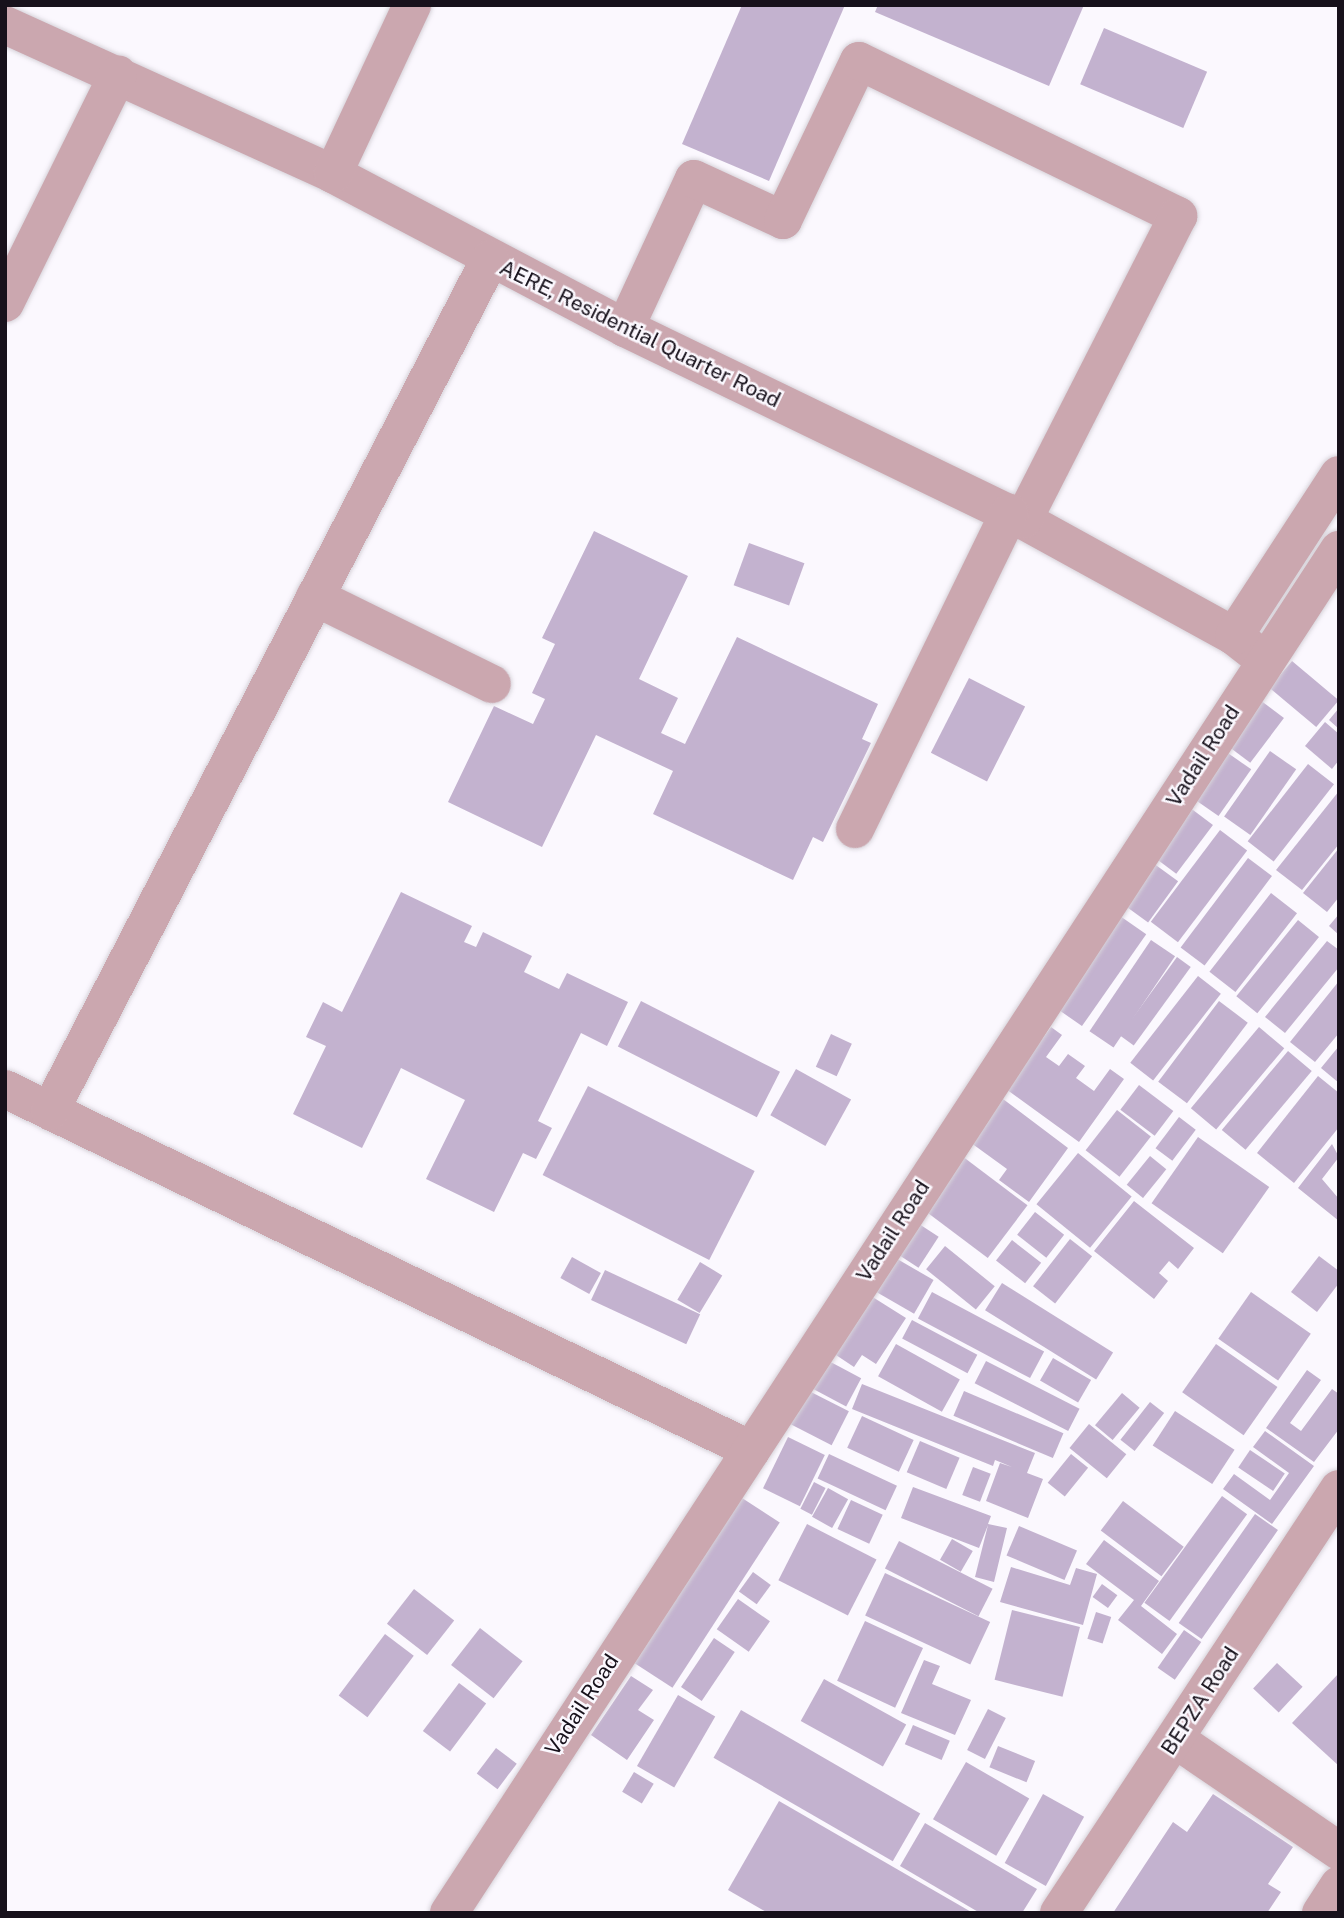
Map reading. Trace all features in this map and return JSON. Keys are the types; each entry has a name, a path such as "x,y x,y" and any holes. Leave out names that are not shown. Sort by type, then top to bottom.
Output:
{"street":[{"path":"333,174 412,5"},
{"name":"AERE, Residential Quarter Road","path":"14,29 333,174 625,328 1016,517 1234,636 1265,660"},
{"path":"625,328 694,179 783,220 859,61 1178,216 1016,517 855,829"},
{"path":"5,303 118,74"},
{"path":"50,1111 490,259"},
{"path":"1234,636 1339,475"},
{"name":"Vadail Road","path":"449,1913 1339,550"},
{"path":"315,597 492,684"},
{"path":"5,1089 751,1450"},
{"name":"BEPZA Road","path":"1059,1913 1339,1489"},
{"path":"1175,1739 1339,1851"},
{"path":"1321,1913 1339,1885"}],"building":[{"path":"742,5 845,5 769,181 682,144"},
{"path":"878,5 1084,5 1049,86 875,12"},
{"path":"1104,28 1207,72 1183,128 1080,84"},
{"path":"594,531 688,576 639,679 678,698 661,733 685,744 737,637 878,704 862,739 871,743 823,842 813,837 793,880 653,814 673,771 596,735 542,847 448,802 494,706 533,724 545,699 532,693 555,644 542,638"},
{"path":"749,543 804,563 789,605 734,585"},
{"path":"1292,661 1339,700 1316,727 1270,688"},
{"path":"969,678 1025,707 987,781 931,753"},
{"path":"1260,700 1284,718 1250,763 1226,745"},
{"path":"1339,708 1339,729 1329,720"},
{"path":"1325,722 1339,734 1339,760 1332,769 1305,746"},
{"path":"1225,751 1251,769 1219,816 1192,798"},
{"path":"1270,751 1296,769 1250,835 1224,817"},
{"path":"1308,764 1334,784 1274,862 1248,841"},
{"path":"1339,791 1339,844 1302,890 1276,870"},
{"path":"1189,807 1213,825 1176,874 1152,856"},
{"path":"1220,830 1247,850 1178,942 1151,922"},
{"path":"1339,848 1339,897 1327,912 1303,893"},
{"path":"1248,858 1272,876 1205,966 1181,947"},
{"path":"1153,863 1178,881 1148,922 1123,904"},
{"path":"401,892 472,926 464,942 476,947 483,932 532,956 524,972 559,989 567,973 628,1002 607,1046 581,1033 538,1121 552,1128 536,1159 523,1153 494,1212 426,1179 465,1100 401,1068 362,1148 293,1114 326,1046 306,1037 323,1002 342,1012"},
{"path":"1271,893 1297,913 1235,992 1209,972"},
{"path":"1339,914 1339,935 1329,926"},
{"path":"1120,916 1146,934 1082,1026 1056,1008"},
{"path":"1298,920 1319,937 1257,1013 1236,996"},
{"path":"1151,940 1175,956 1114,1047 1089,1031"},
{"path":"1327,941 1339,950 1339,967 1285,1033 1265,1017"},
{"path":"1177,957 1191,967 1134,1045 1120,1035"},
{"path":"1198,976 1221,994 1153,1081 1130,1063"},
{"path":"1339,981 1339,1033 1315,1062 1290,1042"},
{"path":"641,1001 780,1072 757,1117 618,1046"},
{"path":"1219,1001 1248,1023 1187,1103 1158,1082"},
{"path":"1051,1027 1062,1035 1046,1057 1059,1066 1068,1054 1085,1066 1076,1078 1094,1091 1110,1069 1124,1079 1079,1142 1006,1089"},
{"path":"1259,1027 1284,1048 1216,1129 1191,1108"},
{"path":"831,1034 852,1044 837,1076 816,1067"},
{"path":"1339,1046 1339,1083 1321,1068"},
{"path":"1288,1051 1312,1071 1246,1150 1222,1130"},
{"path":"796,1069 851,1100 825,1146 770,1115"},
{"path":"1318,1076 1339,1093 1339,1127 1294,1183 1257,1153"},
{"path":"1139,1085 1173,1111 1155,1136 1120,1110"},
{"path":"588,1086 755,1171 709,1260 543,1175"},
{"path":"999,1096 1068,1148 1029,1202 999,1180 1007,1169 967,1140"},
{"path":"1117,1110 1151,1136 1119,1177 1086,1150"},
{"path":"1179,1117 1196,1130 1172,1161 1156,1148"},
{"path":"1198,1137 1269,1187 1223,1253 1152,1203"},
{"path":"1332,1144 1339,1157 1322,1179 1339,1199 1339,1221 1298,1188"},
{"path":"1078,1153 1132,1196 1090,1248 1036,1204"},
{"path":"962,1156 1027,1205 988,1258 922,1209"},
{"path":"1150,1156 1166,1169 1143,1198 1127,1185"},
{"path":"1134,1201 1194,1248 1178,1269 1169,1261 1159,1273 1168,1281 1154,1299 1094,1251"},
{"path":"1035,1212 1064,1235 1046,1258 1017,1235"},
{"path":"916,1222 939,1237 918,1268 896,1253"},
{"path":"1070,1239 1092,1256 1055,1304 1033,1286"},
{"path":"1012,1240 1041,1263 1025,1283 996,1260"},
{"path":"945,1246 995,1286 976,1310 926,1269"},
{"path":"892,1256 934,1280 914,1314 872,1290"},
{"path":"1319,1256 1339,1271 1339,1283 1317,1312 1291,1292"},
{"path":"572,1257 601,1273 589,1294 560,1278"},
{"path":"700,1262 722,1275 700,1313 677,1300"},
{"path":"605,1270 700,1314 686,1344 591,1300"},
{"path":"1002,1283 1113,1352 1096,1380 985,1310"},
{"path":"932,1292 1044,1352 1030,1378 918,1318"},
{"path":"1251,1292 1311,1334 1278,1381 1218,1339"},
{"path":"871,1296 906,1318 876,1364 862,1355 854,1367 833,1353"},
{"path":"912,1320 977,1355 967,1373 902,1339"},
{"path":"896,1344 960,1379 942,1412 878,1376"},
{"path":"1216,1344 1277,1387 1244,1435 1182,1392"},
{"path":"1053,1358 1091,1380 1078,1403 1040,1381"},
{"path":"825,1359 861,1378 846,1407 810,1387"},
{"path":"986,1361 1080,1409 1068,1431 975,1383"},
{"path":"1307,1370 1321,1380 1290,1423 1301,1431 1332,1389 1339,1394 1339,1429 1314,1462 1266,1428"},
{"path":"862,1384 1035,1453 1027,1473 1043,1479 1028,1518 986,1501 1000,1463 1012,1467 995,1460 993,1466 852,1409"},
{"path":"807,1390 849,1411 832,1445 790,1424"},
{"path":"964,1391 1063,1433 1053,1458 953,1416"},
{"path":"1122,1393 1140,1408 1113,1440 1095,1425"},
{"path":"1150,1402 1164,1413 1135,1451 1120,1440"},
{"path":"1175,1411 1235,1450 1212,1484 1153,1445"},
{"path":"862,1416 914,1440 899,1472 847,1448"},
{"path":"1089,1424 1126,1454 1107,1478 1069,1448"},
{"path":"1265,1431 1314,1466 1272,1524 1223,1489 1234,1474 1270,1500 1289,1473 1253,1447"},
{"path":"788,1437 825,1455 800,1506 763,1488"},
{"path":"920,1441 960,1458 946,1489 907,1472"},
{"path":"1250,1450 1285,1473 1273,1491 1238,1467"},
{"path":"829,1454 897,1486 886,1510 818,1478"},
{"path":"1071,1454 1088,1468 1065,1497 1048,1483"},
{"path":"973,1467 991,1474 980,1502 962,1495"},
{"path":"814,1482 826,1488 812,1515 800,1509"},
{"path":"913,1487 991,1516 988,1524 1007,1528 994,1582 975,1577 988,1525 979,1548 901,1518"},
{"path":"828,1488 848,1499 832,1528 812,1517"},
{"path":"1222,1496 1247,1514 1169,1621 1144,1603"},
{"path":"742,1498 780,1523 672,1688 635,1663"},
{"path":"851,1500 883,1515 869,1544 837,1529"},
{"path":"1123,1501 1184,1547 1161,1576 1101,1531"},
{"path":"1255,1514 1278,1530 1202,1639 1179,1623"},
{"path":"807,1524 876,1559 848,1616 778,1580"},
{"path":"1019,1526 1077,1551 1064,1580 1006,1555"},
{"path":"952,1539 973,1551 961,1572 940,1560"},
{"path":"1104,1540 1159,1581 1141,1606 1177,1634 1162,1654 1118,1620 1134,1600 1086,1564"},
{"path":"899,1541 993,1589 978,1616 885,1569"},
{"path":"1011,1567 1070,1585 1076,1568 1097,1574 1083,1625 1000,1602"},
{"path":"753,1572 771,1585 757,1604 739,1591"},
{"path":"885,1573 990,1622 970,1665 865,1616"},
{"path":"1102,1584 1117,1595 1108,1608 1093,1597"},
{"path":"414,1589 454,1620 427,1655 387,1624"},
{"path":"738,1599 770,1621 749,1652 717,1629"},
{"path":"1012,1610 1080,1627 1063,1697 995,1680"},
{"path":"1096,1612 1111,1617 1103,1644 1087,1639"},
{"path":"865,1621 923,1648 895,1708 837,1681"},
{"path":"480,1628 523,1661 494,1698 451,1665"},
{"path":"1184,1630 1201,1642 1175,1680 1158,1668"},
{"path":"385,1634 414,1656 367,1717 339,1695"},
{"path":"714,1638 735,1652 702,1701 681,1687"},
{"path":"924,1660 940,1666 932,1684 971,1700 955,1735 901,1713"},
{"path":"1277,1663 1303,1687 1279,1712 1253,1689"},
{"path":"1339,1673 1339,1766 1292,1723"},
{"path":"631,1676 653,1690 638,1710 654,1720 627,1760 591,1735"},
{"path":"824,1679 906,1725 883,1767 801,1721"},
{"path":"459,1683 486,1703 450,1751 423,1731"},
{"path":"678,1695 715,1716 674,1788 637,1766"},
{"path":"988,1709 1006,1718 985,1759 967,1750"},
{"path":"741,1710 920,1814 893,1861 714,1758"},
{"path":"913,1725 950,1741 942,1760 905,1744"},
{"path":"998,1746 1035,1761 1026,1782 989,1767"},
{"path":"496,1748 517,1764 498,1789 477,1774"},
{"path":"966,1762 1029,1798 996,1856 933,1819"},
{"path":"634,1772 654,1784 642,1804 622,1792"},
{"path":"1043,1794 1084,1817 1046,1886 1005,1863"},
{"path":"1213,1794 1293,1847 1268,1884 1281,1892 1267,1913 1113,1913 1173,1822 1187,1832"},
{"path":"779,1801 973,1913 768,1913 728,1890"},
{"path":"925,1823 1037,1889 1022,1913 980,1913 900,1866"}]}
